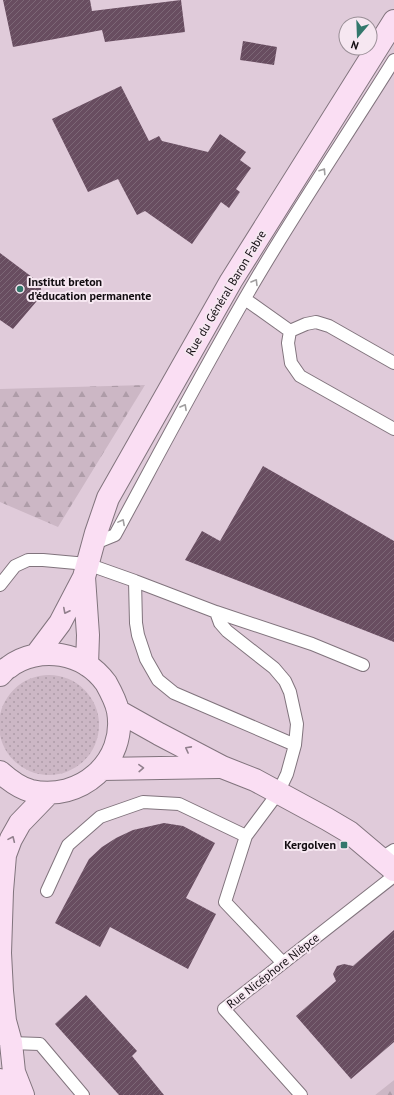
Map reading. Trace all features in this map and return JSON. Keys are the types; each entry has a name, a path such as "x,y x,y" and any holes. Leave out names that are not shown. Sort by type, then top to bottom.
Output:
{"main road":[{"name":"Rue du Général Baron Fabre","path":"36,655 60,623 88,562 108,498 231,281 394,21"},
{"name":"Rue du Général Baron Fabre","path":"87,665 88,562"},
{"path":"0,772 12,783 30,790 49,793 69,790 87,782 102,769 114,752 119,732 118,711 112,693 102,677 87,665 71,657 54,654 36,655 22,659 3,669"},
{"path":"118,711 222,767 255,780 327,819 349,832 389,860"},
{"path":"102,769 222,767"},
{"path":"23,1095 14,1072 11,1043 5,1022 2,991 0,953 5,855 11,838 20,823 49,793"},
{"path":"0,1080 4,1095"}],"lane":[{"path":"88,562 115,536 175,424 245,299 297,211 394,60"},
{"path":"245,299 290,331"},
{"path":"290,331 306,324 316,322 323,324 394,363"},
{"path":"290,331 288,343 291,363 300,376 394,429"},
{"path":"0,585 15,566 28,560 88,562 216,612 312,644 364,665"},
{"path":"135,581 136,623 138,636 146,659 158,680 174,693 295,745"},
{"path":"216,612 220,623 227,631 274,668 285,681 290,692 296,724 295,745 287,774 278,793 246,836 225,902 283,963"},
{"path":"47,891 68,845 100,817 143,802 179,804 246,836"},
{"name":"Rue Nicéphore Nièpce","path":"301,1095 224,1009 394,876"},
{"path":"11,1043 40,1044 83,1095"}],"shaded area":[{"path":"0,0 394,0 394,1080 375,1095 0,1095"}],"green space":[{"path":"145,385 58,527 0,502 0,389"},
{"path":"49,675 68,679 84,690 95,706 99,725 95,744 84,760 68,771 49,775 30,771 14,760 3,744 -1,725 3,706 14,690 30,679"},
{"path":"394,1080 394,1095 375,1095"}],"building":[{"path":"3,0 90,0 92,11 181,0 185,32 105,42 102,30 13,47"},
{"path":"243,41 277,47 274,65 240,60"},
{"path":"121,86 149,141 159,136 162,141 208,152 220,134 246,152 240,160 251,168 236,189 240,192 229,208 221,202 192,244 145,211 137,215 118,179 88,192 52,119"},
{"name":"Institut breton d’éducation permanente","path":"0,253 40,283 42,295 13,329 0,320"},
{"path":"263,466 394,541 394,642 185,560 202,531 220,541"},
{"path":"164,823 183,826 215,843 186,898 216,914 188,969 110,927 100,947 55,923 89,859 102,847 133,830"},
{"path":"394,930 394,1042 351,1079 296,1016 336,981 333,974 337,966 344,964 353,966"},
{"path":"86,995 137,1051 132,1056 164,1095 119,1095 55,1024"}],"place":[{"name":"Institut breton d’éducation permanente","path":"20,289"},
{"name":"Kergolven","path":"344,845"}]}
